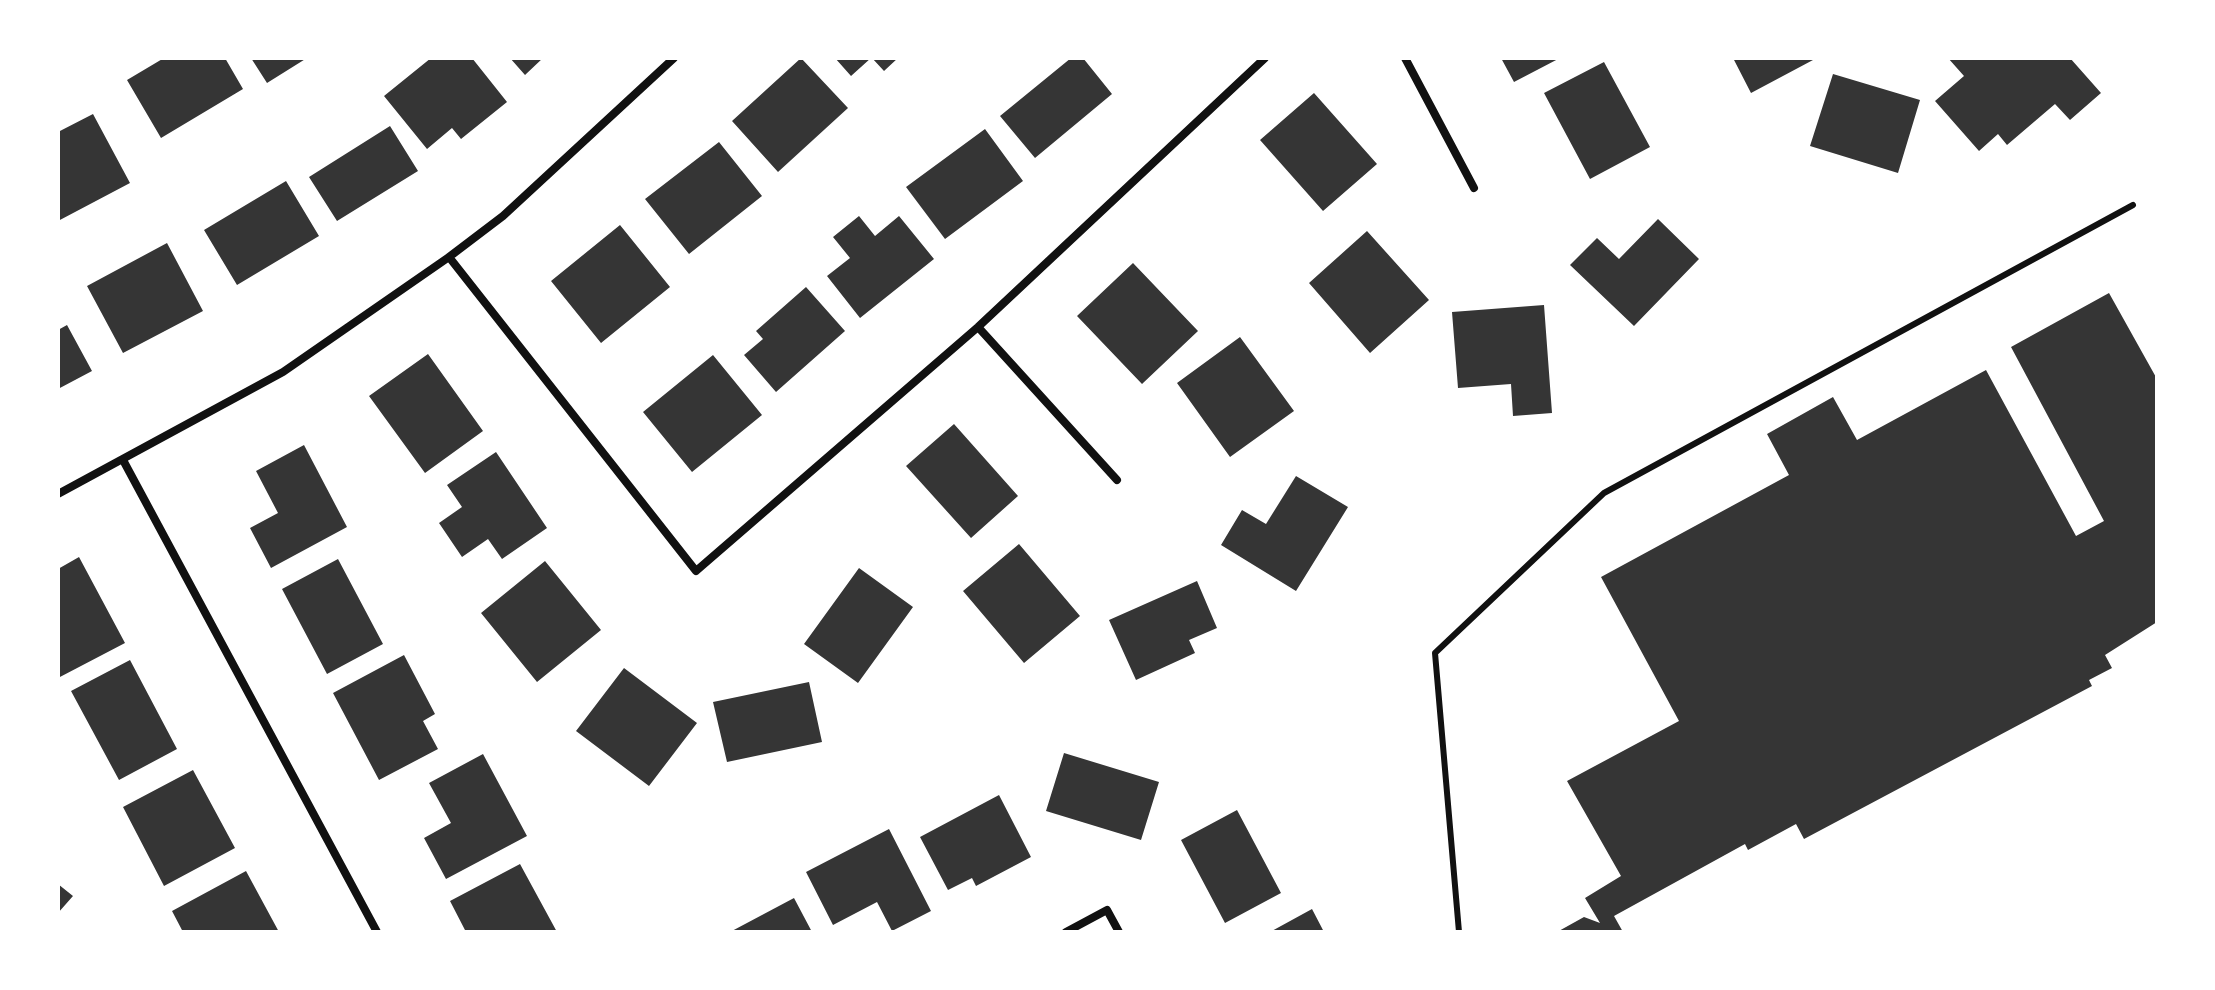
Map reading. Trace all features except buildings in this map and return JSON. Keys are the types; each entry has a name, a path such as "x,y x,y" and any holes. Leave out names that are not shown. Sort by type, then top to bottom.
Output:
{"street":[{"path":"58,494 283,372 449,257 503,216 674,58"},
{"path":"449,257 696,571 978,327 1265,58"},
{"path":"1405,58 1474,188"},
{"path":"978,327 1117,480"},
{"path":"123,460 377,932"},
{"path":"1066,932 1107,910 1119,932"}],"lane":[{"path":"1459,932 1435,653 1604,493 2133,205"}]}
